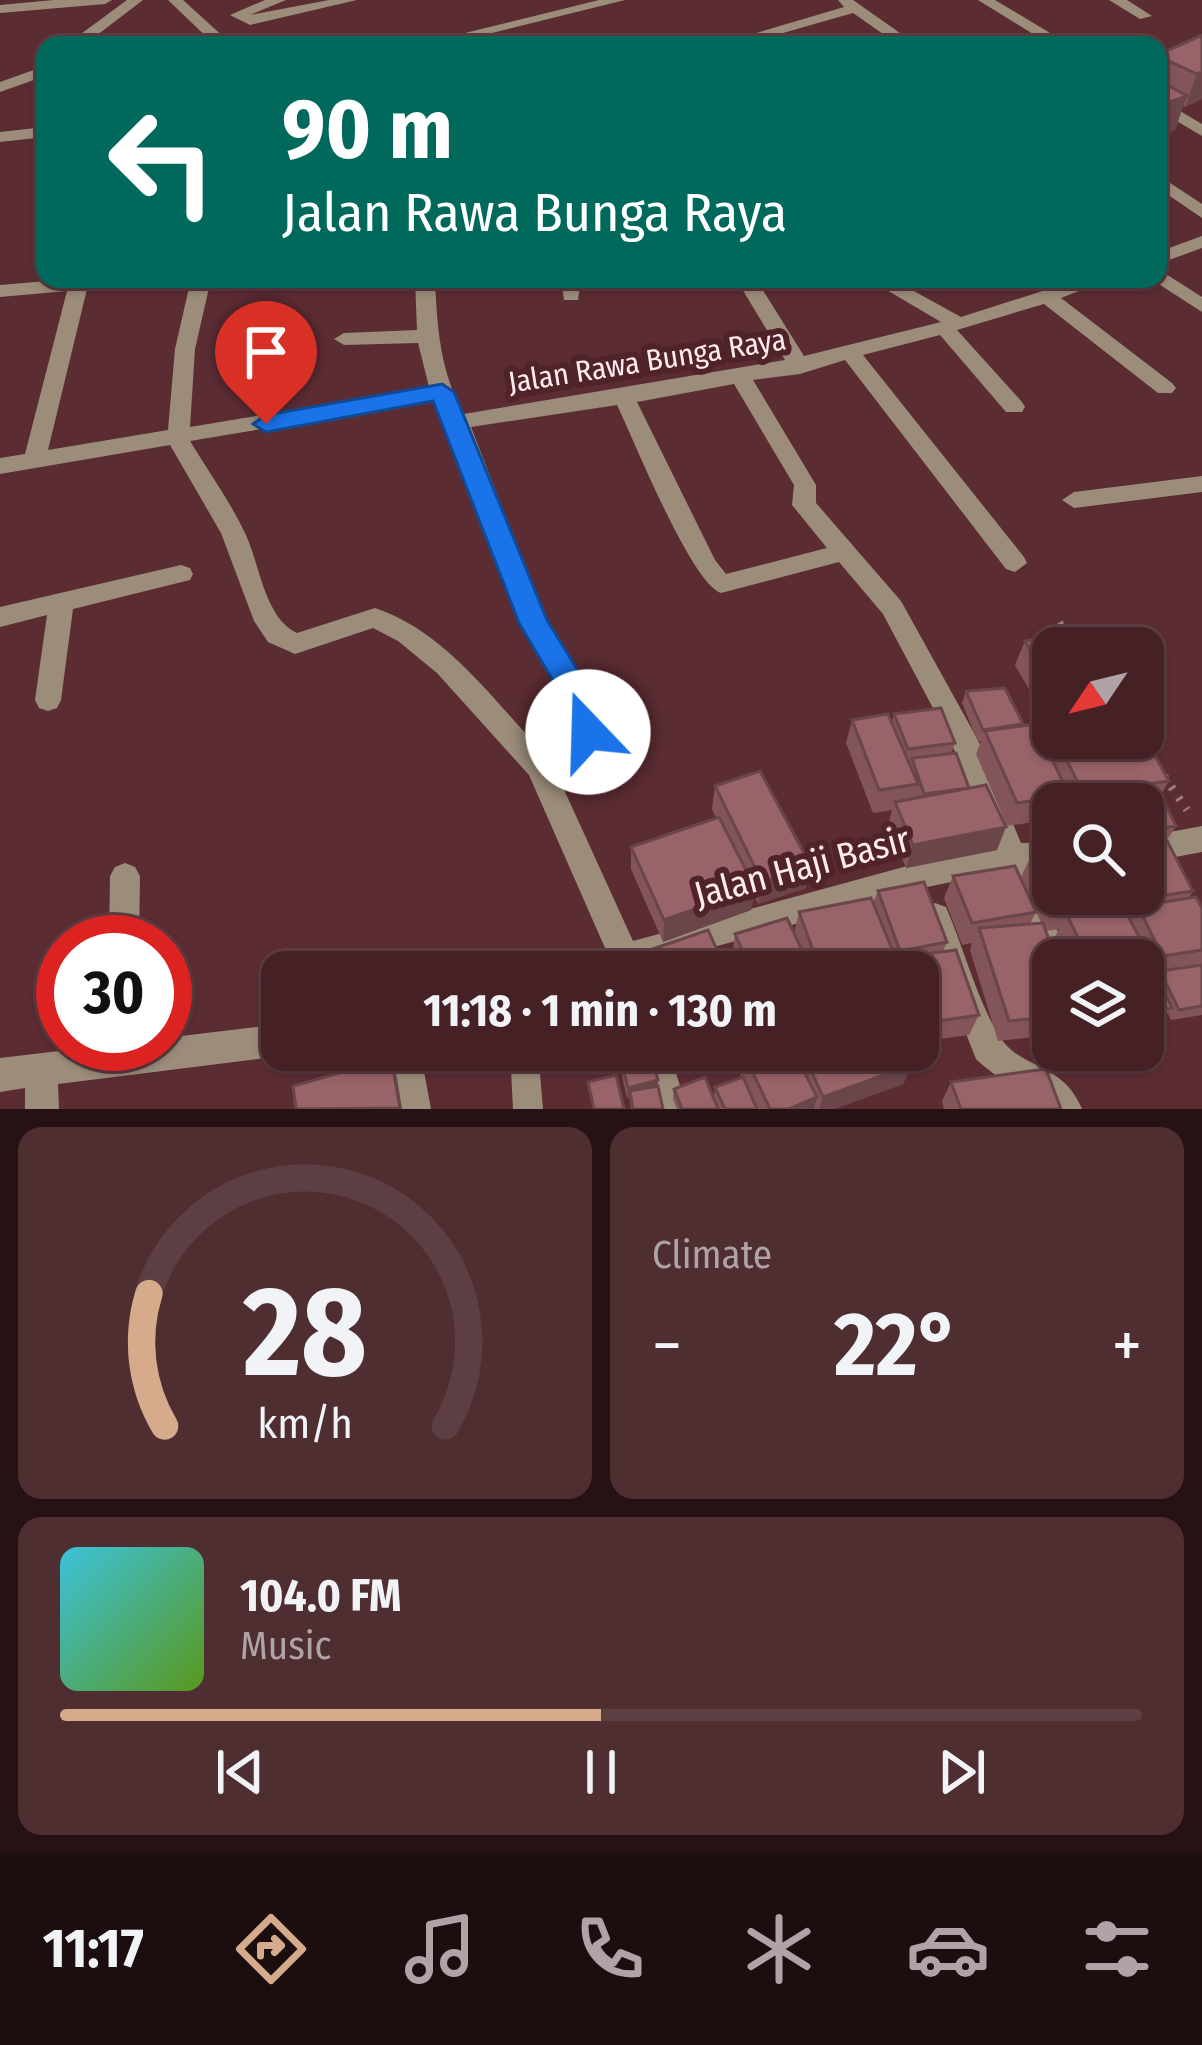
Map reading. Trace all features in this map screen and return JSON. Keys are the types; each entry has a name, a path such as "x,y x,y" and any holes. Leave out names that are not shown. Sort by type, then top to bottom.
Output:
{"street":[{"path":"0,9 105,0"},
{"path":"86,36 136,0"},
{"path":"176,0 215,36"},
{"path":"279,0 237,15 250,21 306,4 350,0"},
{"path":"463,36 617,0"},
{"path":"985,0 1047,36"},
{"path":"771,36 849,4 895,36"},
{"path":"1123,4 1149,8"},
{"path":"0,87 36,73"},
{"path":"1177,114 1202,102"},
{"path":"1167,108 1202,131"},
{"path":"0,137 36,133"},
{"path":"1167,187 1202,212"},
{"path":"1167,255 1202,242"},
{"path":"1167,281 1202,306"},
{"path":"0,291 36,287"},
{"path":"34,463 78,288"},
{"path":"199,288 185,350 178,439 233,533 262,614 285,642 304,643 375,618 407,634 446,666 540,768 624,951"},
{"path":"424,288 427,336 442,392 458,422 534,623 586,710 589,724 582,740 540,768"},
{"path":"752,288 800,367"},
{"path":"892,288 953,327 1014,407"},
{"name":"Jalan Rawa Bunga Raya","path":"458,422 625,399 800,367 953,327 1063,288"},
{"path":"1047,297 1166,388"},
{"path":"344,339 427,336"},
{"path":"852,355 1015,563"},
{"path":"741,378 805,485 804,505 892,608 964,740 1007,857 1044,939"},
{"path":"0,466 442,392"},
{"path":"625,399 705,565 722,584 844,552"},
{"path":"1074,500 1202,484"},
{"path":"0,617 181,574"},
{"path":"48,700 62,602"},
{"path":"1164,849 1198,830"},
{"name":"Jalan Haji Basir","path":"669,951 918,876 1032,855"},
{"path":"124,915 125,876"},
{"path":"918,876 988,1048 1004,1065 1049,1084 1065,1109"},
{"path":"192,1047 261,1042"},
{"path":"0,1075 36,1069"},
{"path":"41,1071 42,1109"},
{"path":"408,1071 414,1109"},
{"path":"659,1071 670,1109"}],"lane":[{"path":"525,1071 528,1109"}],"path":[{"path":"1060,622 1063,627"},
{"path":"1162,774 1198,830"}],"building":[{"path":"1202,35 1202,71 1197,74 1167,60 1167,51"},
{"path":"1167,85 1187,96 1167,103"},
{"path":"1005,688 1023,724 983,730 966,691"},
{"path":"941,708 955,743 908,749 894,714"},
{"path":"888,714 918,784 879,790 852,720"},
{"path":"1032,724 1032,759 1052,759 1063,783 1032,783 1032,801 1017,803 985,731"},
{"path":"956,753 969,788 924,794 912,758"},
{"path":"1066,759 1157,759 1169,781 1155,783 1078,783"},
{"path":"760,771 811,866 762,882 715,786"},
{"path":"986,785 1006,827 913,845 895,802"},
{"path":"1164,801 1176,826 1164,827"},
{"path":"719,817 755,888 664,920 631,847"},
{"path":"1164,835 1193,891 1164,895"},
{"path":"1015,866 1032,913 972,923 953,876"},
{"path":"924,882 947,942 900,951 878,891"},
{"path":"1196,897 1202,908 1202,950 1164,956 1164,939 1154,939 1142,915 1164,915 1164,902"},
{"path":"871,898 892,949 813,951 799,912"},
{"path":"1067,915 1127,915 1140,939 1079,939"},
{"path":"787,918 802,951 743,951 735,934"},
{"path":"1043,923 1049,939 1032,939 1032,1019 1009,1021 979,928"},
{"path":"708,930 718,951 647,951"},
{"path":"956,950 979,1015 939,1021 939,952"},
{"path":"1202,965 1202,1006 1179,1010 1164,970"},
{"path":"346,1071 393,1071 400,1108 296,1109 293,1086"},
{"path":"624,1071 655,1071 658,1080 628,1088"},
{"path":"752,1071 804,1071 817,1097 789,1109 770,1109"},
{"path":"811,1071 895,1071 823,1097"},
{"path":"1047,1071 1061,1109 961,1109 951,1082"},
{"path":"616,1075 624,1109 594,1109 588,1082"},
{"path":"705,1077 718,1109 682,1109 674,1089"},
{"path":"743,1077 757,1109 725,1109 715,1087"},
{"path":"658,1086 663,1109 633,1109 630,1091"}],"route":[{"path":"266,424 442,392 458,422 534,623 586,710 588,732"}]}
